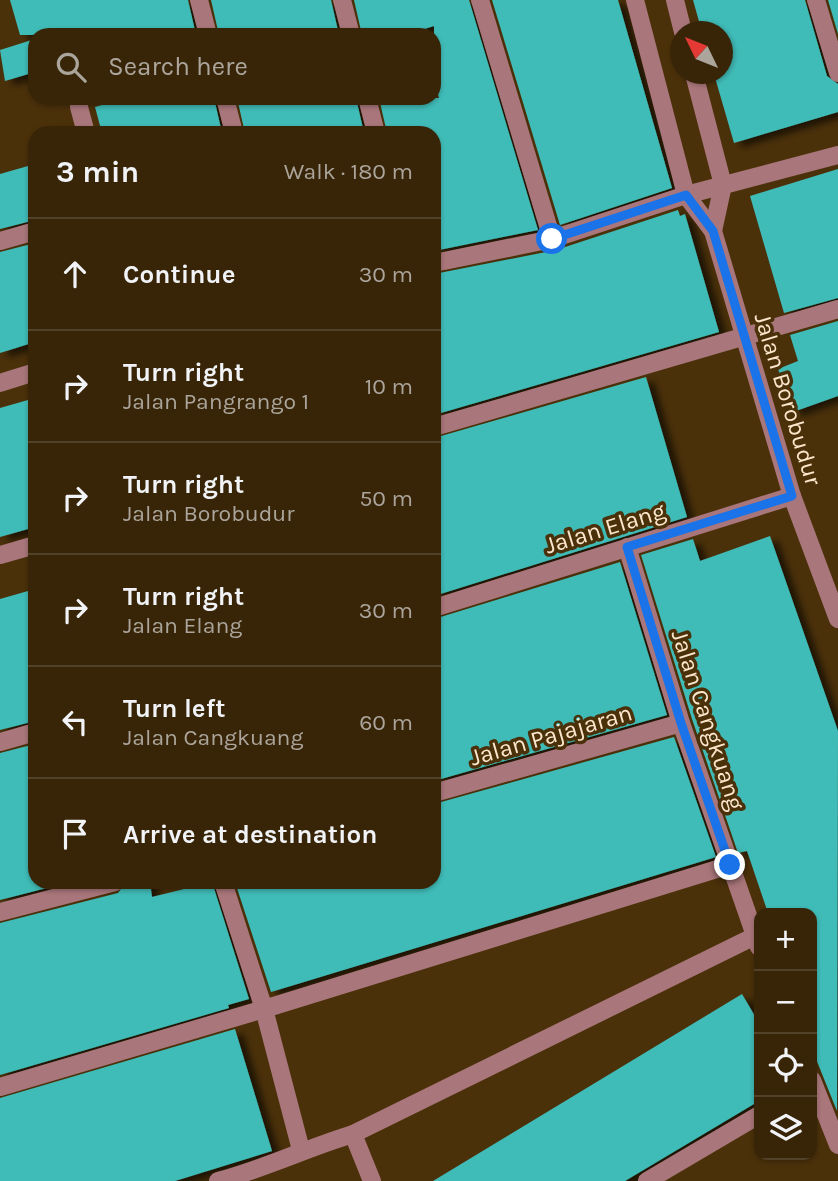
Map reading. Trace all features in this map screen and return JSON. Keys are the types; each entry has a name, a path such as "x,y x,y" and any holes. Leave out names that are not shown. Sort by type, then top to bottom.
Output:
{"street":[{"path":"199,0 206,28"},
{"path":"342,0 349,28"},
{"path":"480,0 552,239"},
{"path":"635,0 686,195 713,231"},
{"path":"675,0 680,21"},
{"path":"816,0 830,18 838,73"},
{"path":"697,84 723,185 713,231"},
{"path":"227,105 232,126"},
{"path":"369,105 374,126"},
{"path":"79,107 84,126"},
{"path":"441,262 552,239 686,195 838,155"},
{"name":"Jalan Borobudur","path":"713,231 792,496 838,619"},
{"path":"0,241 28,233"},
{"path":"441,425 838,309"},
{"path":"0,383 28,374"},
{"name":"Jalan Elang","path":"441,606 792,496"},
{"path":"0,555 28,547"},
{"name":"Jalan Cangkuang","path":"627,547 681,723 754,933"},
{"name":"Jalan Pajajaran","path":"441,791 681,723"},
{"path":"0,742 28,734"},
{"path":"0,1087 264,1009 730,865"},
{"path":"0,912 88,889"},
{"path":"225,889 264,1009 301,1150"},
{"path":"218,1181 260,1176 301,1150 353,1134 754,943"},
{"path":"817,1095 838,1145"},
{"path":"647,1181 754,1118"},
{"path":"353,1134 372,1181"}],"building":[{"path":"10,0 188,0 194,28 28,28 28,35 20,35"},
{"path":"211,0 331,0 337,28 217,28"},
{"path":"354,0 469,0 538,230 441,250 441,126 385,126 381,105 441,105 441,28 360,28"},
{"path":"492,0 618,0 672,188 560,225"},
{"path":"693,0 805,0 827,76 838,84 838,112 734,143 717,84 733,84 733,21 699,21"},
{"path":"828,0 838,0 838,34"},
{"path":"28,41 28,74 5,81 0,50"},
{"path":"216,105 220,126 100,126 95,107"},
{"path":"239,105 358,105 362,126 243,126"},
{"path":"28,166 28,222 0,229 0,174"},
{"path":"838,169 838,298 784,313 750,196"},
{"path":"678,210 680,216 685,214 719,332 441,413 441,273 556,250"},
{"path":"28,245 28,344 0,353 0,252"},
{"path":"838,321 838,396 793,412 778,369 798,361 790,335"},
{"path":"646,377 687,517 441,594 441,436"},
{"path":"28,400 28,529 0,537 0,408"},
{"path":"770,536 838,731 837,1111 817,1061 817,908 766,908 747,851 738,853 692,719 641,555 693,539 700,561"},
{"path":"620,562 667,715 441,779 441,617"},
{"path":"28,591 28,723 0,730 0,599"},
{"path":"674,737 716,857 271,992 237,889 441,889 441,802"},
{"path":"28,746 28,889 43,889 0,900 0,753"},
{"path":"121,889 151,889 152,897 184,889 214,889 249,999 228,1005 229,1008 0,1075 0,923 118,893"},
{"path":"742,994 754,1014 754,1104 625,1181 433,1181"},
{"path":"235,1029 272,1151 175,1181 0,1181 0,1098"}],"route":[{"path":"552,239 686,195 713,231 792,496 627,547 681,723 730,865"}]}
